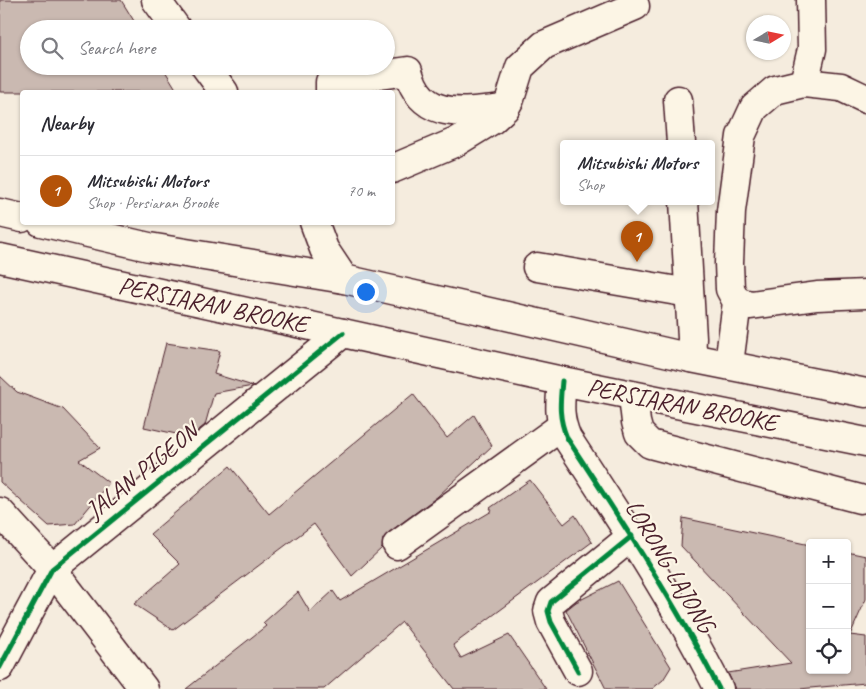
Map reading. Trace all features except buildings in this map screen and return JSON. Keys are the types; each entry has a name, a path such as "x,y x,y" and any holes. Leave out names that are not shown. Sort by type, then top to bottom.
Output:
{"main road":[{"path":"156,0 170,20"},
{"path":"804,83 812,49 811,0"},
{"path":"395,168 456,142 492,120 506,108 520,67 544,45 634,6"},
{"path":"395,73 408,71 412,84 420,98 437,108 466,112 506,108"},
{"path":"212,75 223,90"},
{"path":"330,90 330,82 380,75"},
{"path":"728,364 737,302 730,289 728,263 731,211 741,136 754,108 775,90 804,83 841,86 866,99"},
{"path":"678,100 681,140"},
{"path":"684,205 692,338 690,358"},
{"path":"0,213 20,218"},
{"name":"PERSIARAN BROOKE","path":"54,225 149,247 344,279 690,358 728,364 866,393"},
{"path":"315,225 324,249 344,279"},
{"name":"PERSIARAN BROOKE","path":"0,258 562,381 866,442"},
{"path":"537,267 689,293"},
{"path":"737,302 751,305 817,296 866,294"},
{"name":"JALAN PIGEON","path":"0,667 52,570 343,333"},
{"name":"LORONG LAJONG","path":"562,381 559,410 562,426 567,438 632,536 706,663 719,689"},
{"path":"633,396 639,433 650,444 860,499"},
{"path":"397,545 562,426"},
{"path":"0,512 52,570 144,689"},
{"path":"578,671 551,622 548,611 551,602 632,536"}],"cycle path":[{"path":"0,667 52,569 343,333"},
{"path":"562,381 561,417 567,438 666,593 719,689"},
{"path":"578,671 551,622 548,611 551,602 632,536"}],"place":[{"name":"Mitsubishi Motors","path":"637,262"}]}
